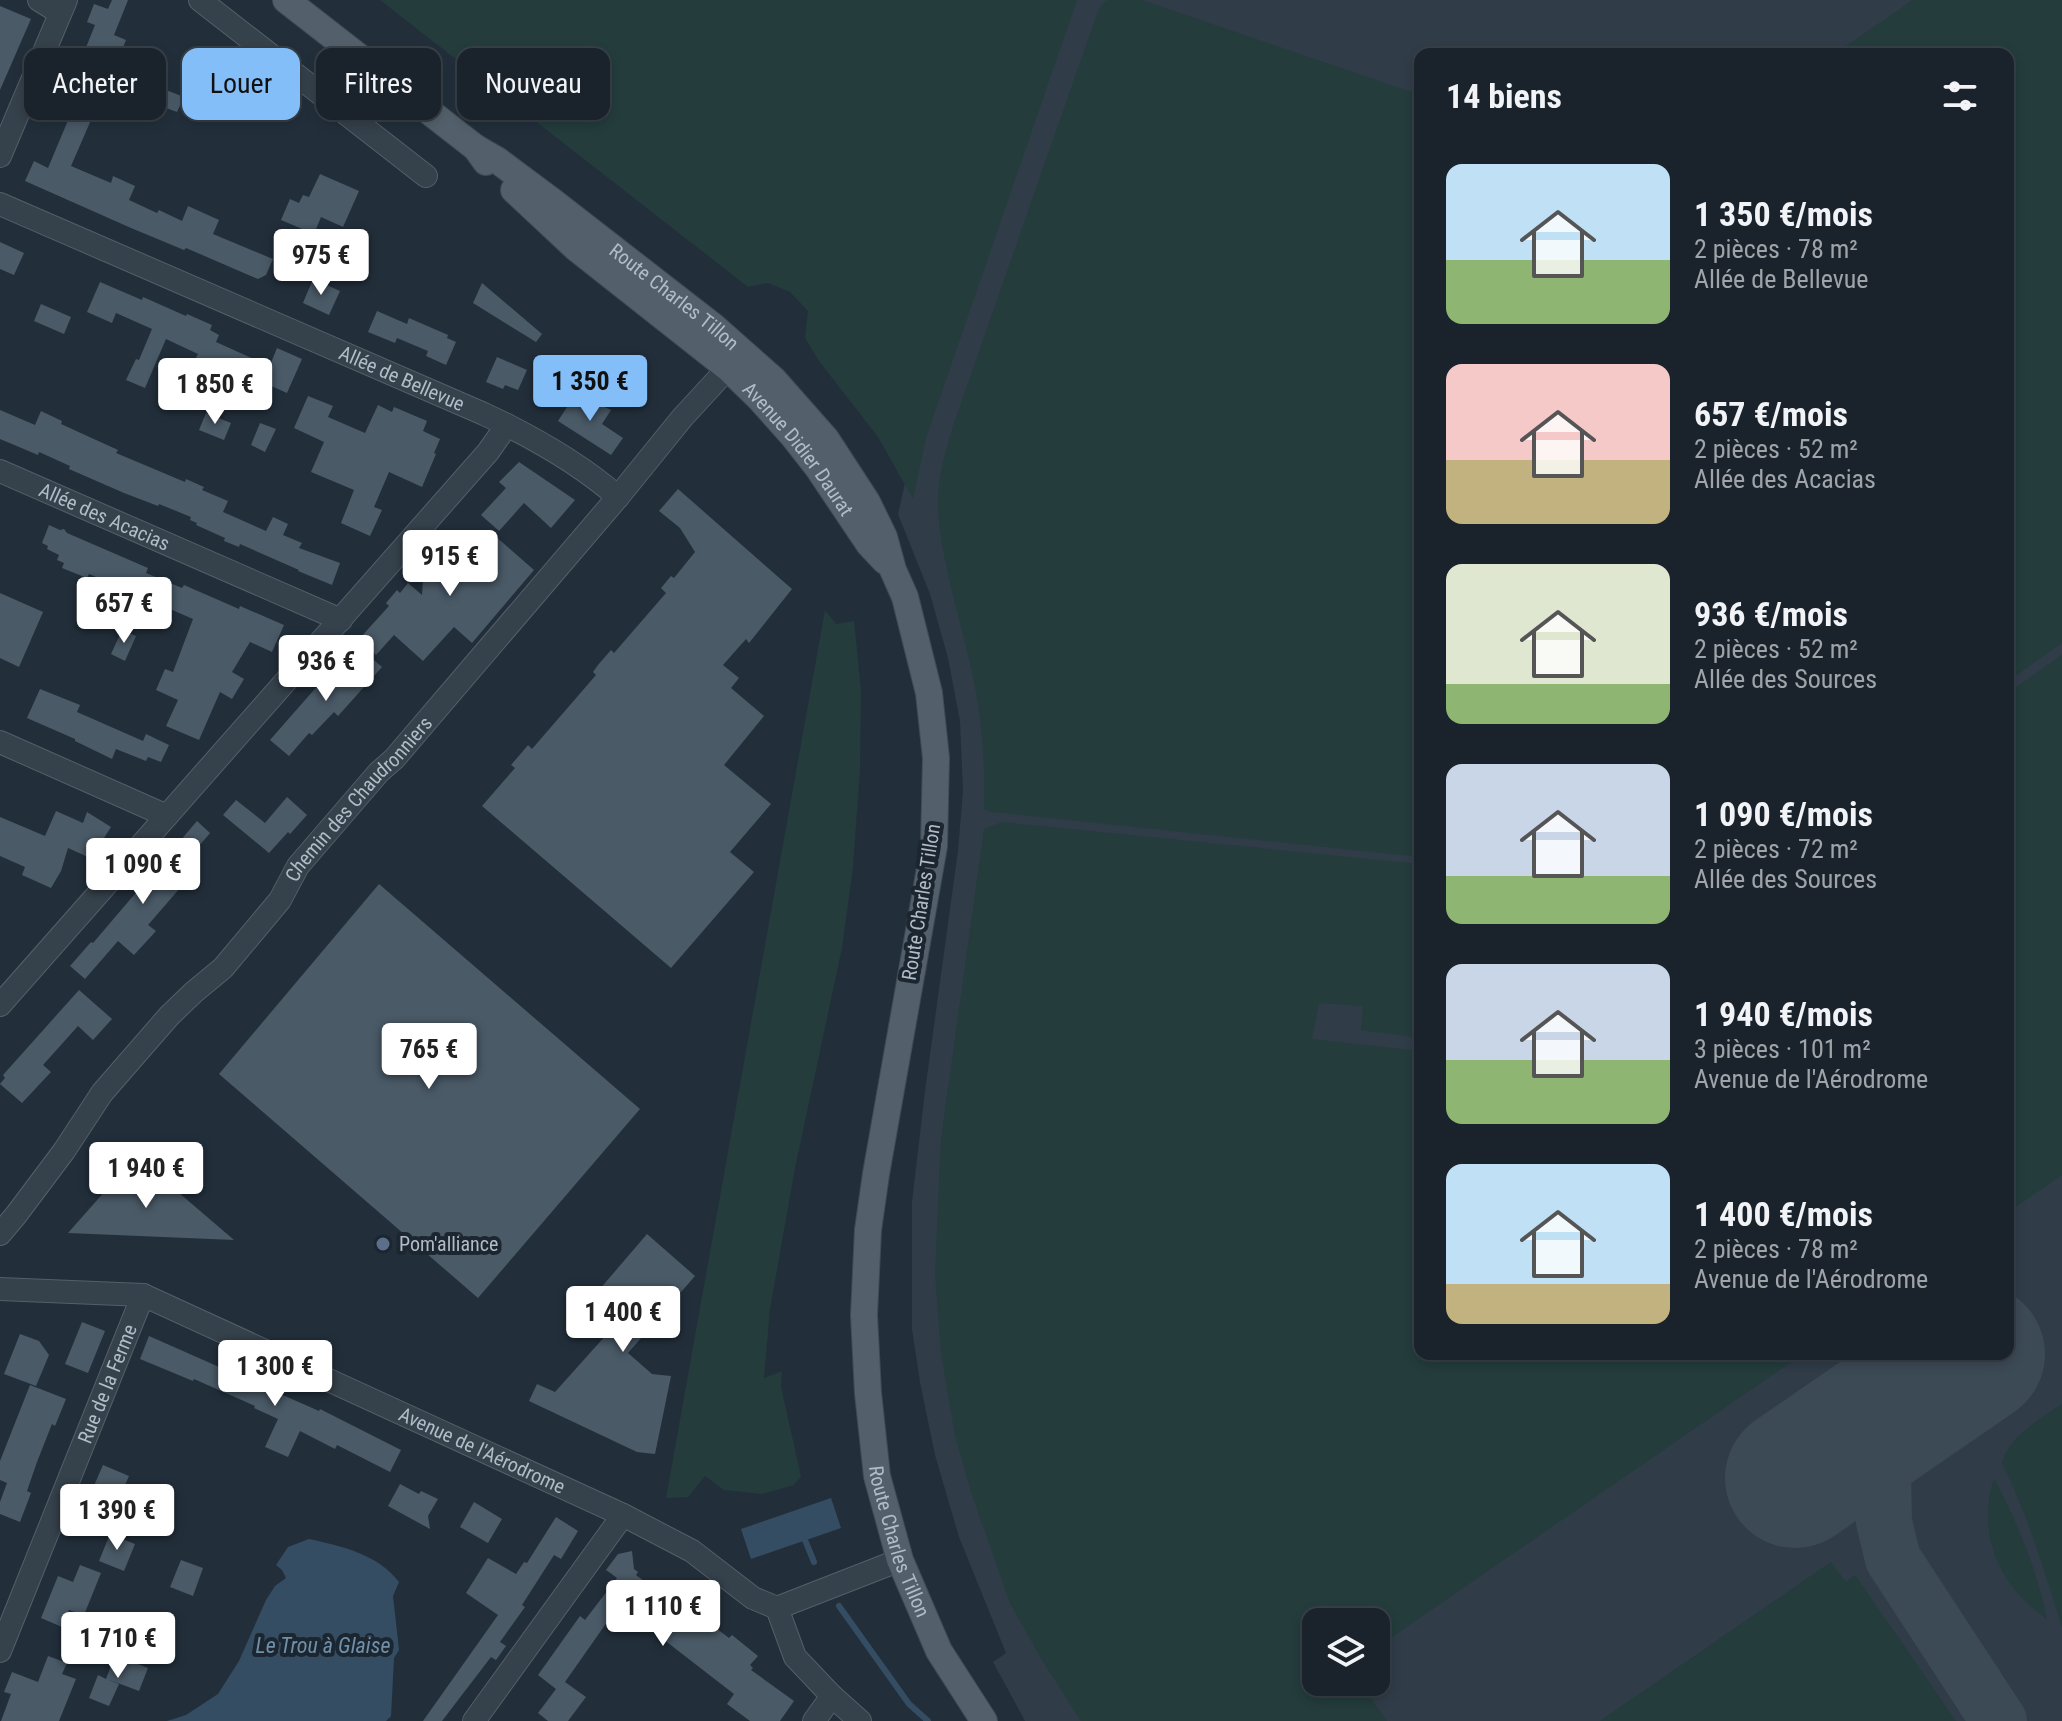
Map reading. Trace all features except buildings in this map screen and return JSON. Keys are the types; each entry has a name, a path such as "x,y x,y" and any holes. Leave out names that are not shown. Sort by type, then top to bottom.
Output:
{"main road":[{"name":"Avenue Didier Daurat","path":"286,0 476,148 493,170 566,240 728,368 793,436 869,544 893,570"},
{"name":"Route Charles Tillon","path":"476,148 552,201 713,326 774,380 826,439 867,502 884,537 893,570 905,597 929,693 936,758 934,846 868,1230 864,1315 868,1393 877,1476 900,1560 939,1651 984,1721"}],"street":[{"path":"0,156 63,6 39,0"},
{"path":"200,0 426,176"},
{"name":"Allée de Bellevue","path":"0,204 507,425 601,482 618,497"},
{"name":"Chemin des Chaudronniers","path":"0,1234 64,1151 102,1093 169,1016 223,968 280,900 298,866 379,772 394,759 682,418 728,368"},
{"path":"0,1005 488,452 507,425"},
{"name":"Allée des Acacias","path":"0,471 341,620"},
{"path":"0,742 167,816"},
{"name":"Avenue de l'Aérodrome","path":"0,1289 143,1295 623,1515 692,1551 743,1592 777,1608"},
{"name":"Rue de la Ferme","path":"0,1651 143,1295"},
{"path":"474,1721 623,1515"},
{"path":"860,1721 795,1657 777,1608 900,1560"},
{"path":"814,1721 832,1696"}],"shaded area":[{"path":"1066,0 2062,0 2062,1721 1025,1721 993,1662 1006,1653 959,1537 935,1455 912,1329 912,1202 958,851 963,791 960,721 948,658 930,594 898,514 919,421"}],"green space":[{"path":"380,0 1077,0 926,438 913,499 878,437 805,338 808,311 790,292 768,283 748,287 534,120 610,120 610,48 457,48 457,60"},
{"path":"1142,0 1414,93 1414,856 984,809 980,717 940,530 938,496 941,475 954,423 1098,11 1105,1"},
{"path":"1913,0 2062,0 2062,643 2014,677 2014,48 1843,48"},
{"path":"825,610 836,624 854,621 861,691 860,769 853,867 842,948 795,1168 770,1309 764,1378 782,1371 781,1387 801,1476 794,1485 762,1494 724,1490 705,1476 688,1497 666,1498"},
{"path":"2062,655 2062,1175 2014,1208 2014,689"},
{"path":"1002,822 1414,863 1414,1037 1361,1030 1363,1006 1319,1003 1312,1039 1414,1050 1414,1360 1794,1360 1390,1638 1390,1608 1302,1608 1302,1696 1370,1696 1387,1721 1081,1721 1010,1603 955,1436 941,1353 935,1274 941,1139 984,829"},
{"path":"2062,1404 2062,1628 2028,1524 2002,1463 2018,1436"},
{"path":"1994,1478 2025,1547 2047,1619 2016,1591 1996,1557 1988,1518"},
{"path":"1831,1562 1846,1582 1855,1575 1956,1721 1600,1721"}],"water":[{"path":"831,1498 841,1528 751,1559 741,1529"},
{"name":"Le Trou à Glaise","path":"309,1539 346,1548 381,1564 399,1582 393,1596 399,1650 394,1658 391,1716 386,1721 167,1721 186,1715 218,1694 239,1661 266,1600 275,1586 286,1578 276,1565 288,1547"}],"waterway":[{"path":"805,1540 814,1562"},
{"path":"839,1606 909,1704 928,1721"}],"taxiway":[{"path":"1943,1376 1920,1396 1893,1438 1883,1471 1884,1522 1893,1559 1999,1721"}],"runway":[{"path":"1795,1478 1966,1360"}],"place":[{"name":"Pom'alliance","path":"383,1244"}]}
